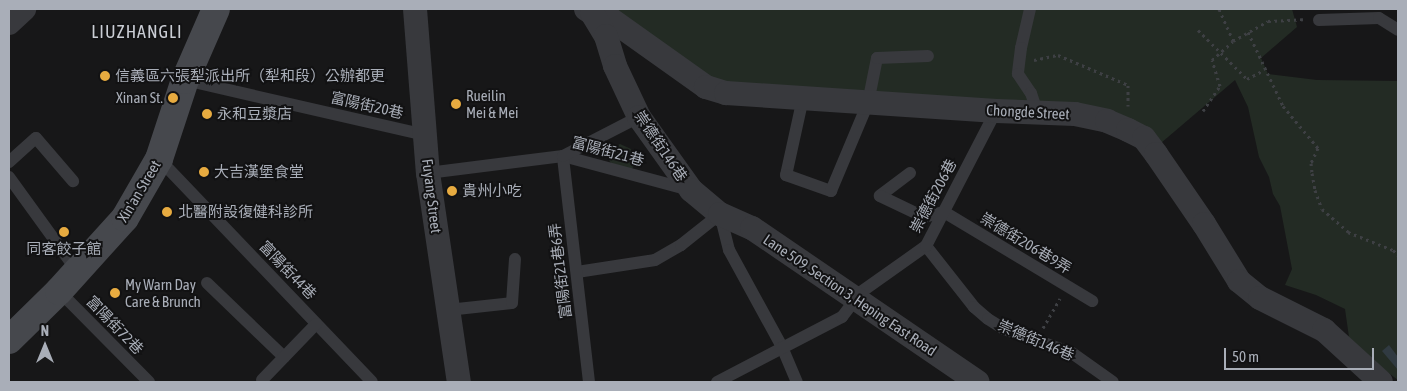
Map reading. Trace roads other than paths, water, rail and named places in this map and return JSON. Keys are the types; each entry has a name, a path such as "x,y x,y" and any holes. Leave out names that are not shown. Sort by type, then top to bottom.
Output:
{"street":[{"path":"9,23 24,9"},
{"name":"Xin'an Street","path":"9,340 59,291 125,218 160,159 185,80 216,9"},
{"name":"Fuyang Street","path":"416,9 428,173 459,382"},
{"name":"Chongde Street","path":"591,10 609,18 706,88 726,93 996,111 1075,114 1107,121 1128,130 1144,138 1156,154 1204,224 1238,281 1260,298 1324,330 1381,382"},
{"name":"崇德街146巷","path":"591,10 606,36 615,66 639,117 690,190 720,214"},
{"name":"Lane 509, Section 3, Heping East Road","path":"720,214 752,228 978,382"}],"lane":[{"path":"1030,9 1018,74 1031,93 1037,112"},
{"path":"1319,20 1380,18 1398,30"},
{"path":"803,98 786,175 831,191 868,103 877,58 928,56"},
{"name":"富陽街20巷","path":"185,80 425,135"},
{"name":"崇德街206巷","path":"717,382 842,317 856,298 926,246 996,111"},
{"path":"563,156 639,117"},
{"path":"9,162 36,138 72,181"},
{"name":"富陽街21巷","path":"428,173 563,156 690,190"},
{"name":"富陽街21巷6弄","path":"563,156 589,382"},
{"name":"富陽街44巷","path":"160,159 372,382"},
{"path":"910,173 880,196 924,217 944,212"},
{"path":"9,177 77,271"},
{"name":"崇德街206巷9弄","path":"944,212 1092,301"},
{"path":"577,272 655,260 681,245 720,214 729,250 782,347 797,382"},
{"name":"崇德街146巷","path":"926,246 974,307 988,319 1004,328 1072,353 1113,382"},
{"path":"448,310 512,303 515,259"},
{"path":"207,283 284,357"},
{"name":"富陽街72巷","path":"59,291 148,382"},
{"path":"262,380 316,324"}],"place":[{"name":"信義區六張犁派出所（犁和段）公辦都更","path":"105,76"},
{"name":"Xinan St.","path":"173,98"},
{"name":"Rueilin Mei & Mei","path":"456,104"},
{"name":"永和豆漿店","path":"207,114"},
{"name":"大吉漢堡食堂","path":"204,172"},
{"name":"貴州小吃","path":"452,191"},
{"name":"北醫附設復健科診所","path":"167,212"},
{"name":"同客餃子館","path":"64,232"},
{"name":"My Warn Day Care & Brunch","path":"115,293"}],"district":[{"name":"LIUZHANGLI","path":"137,32"}]}
